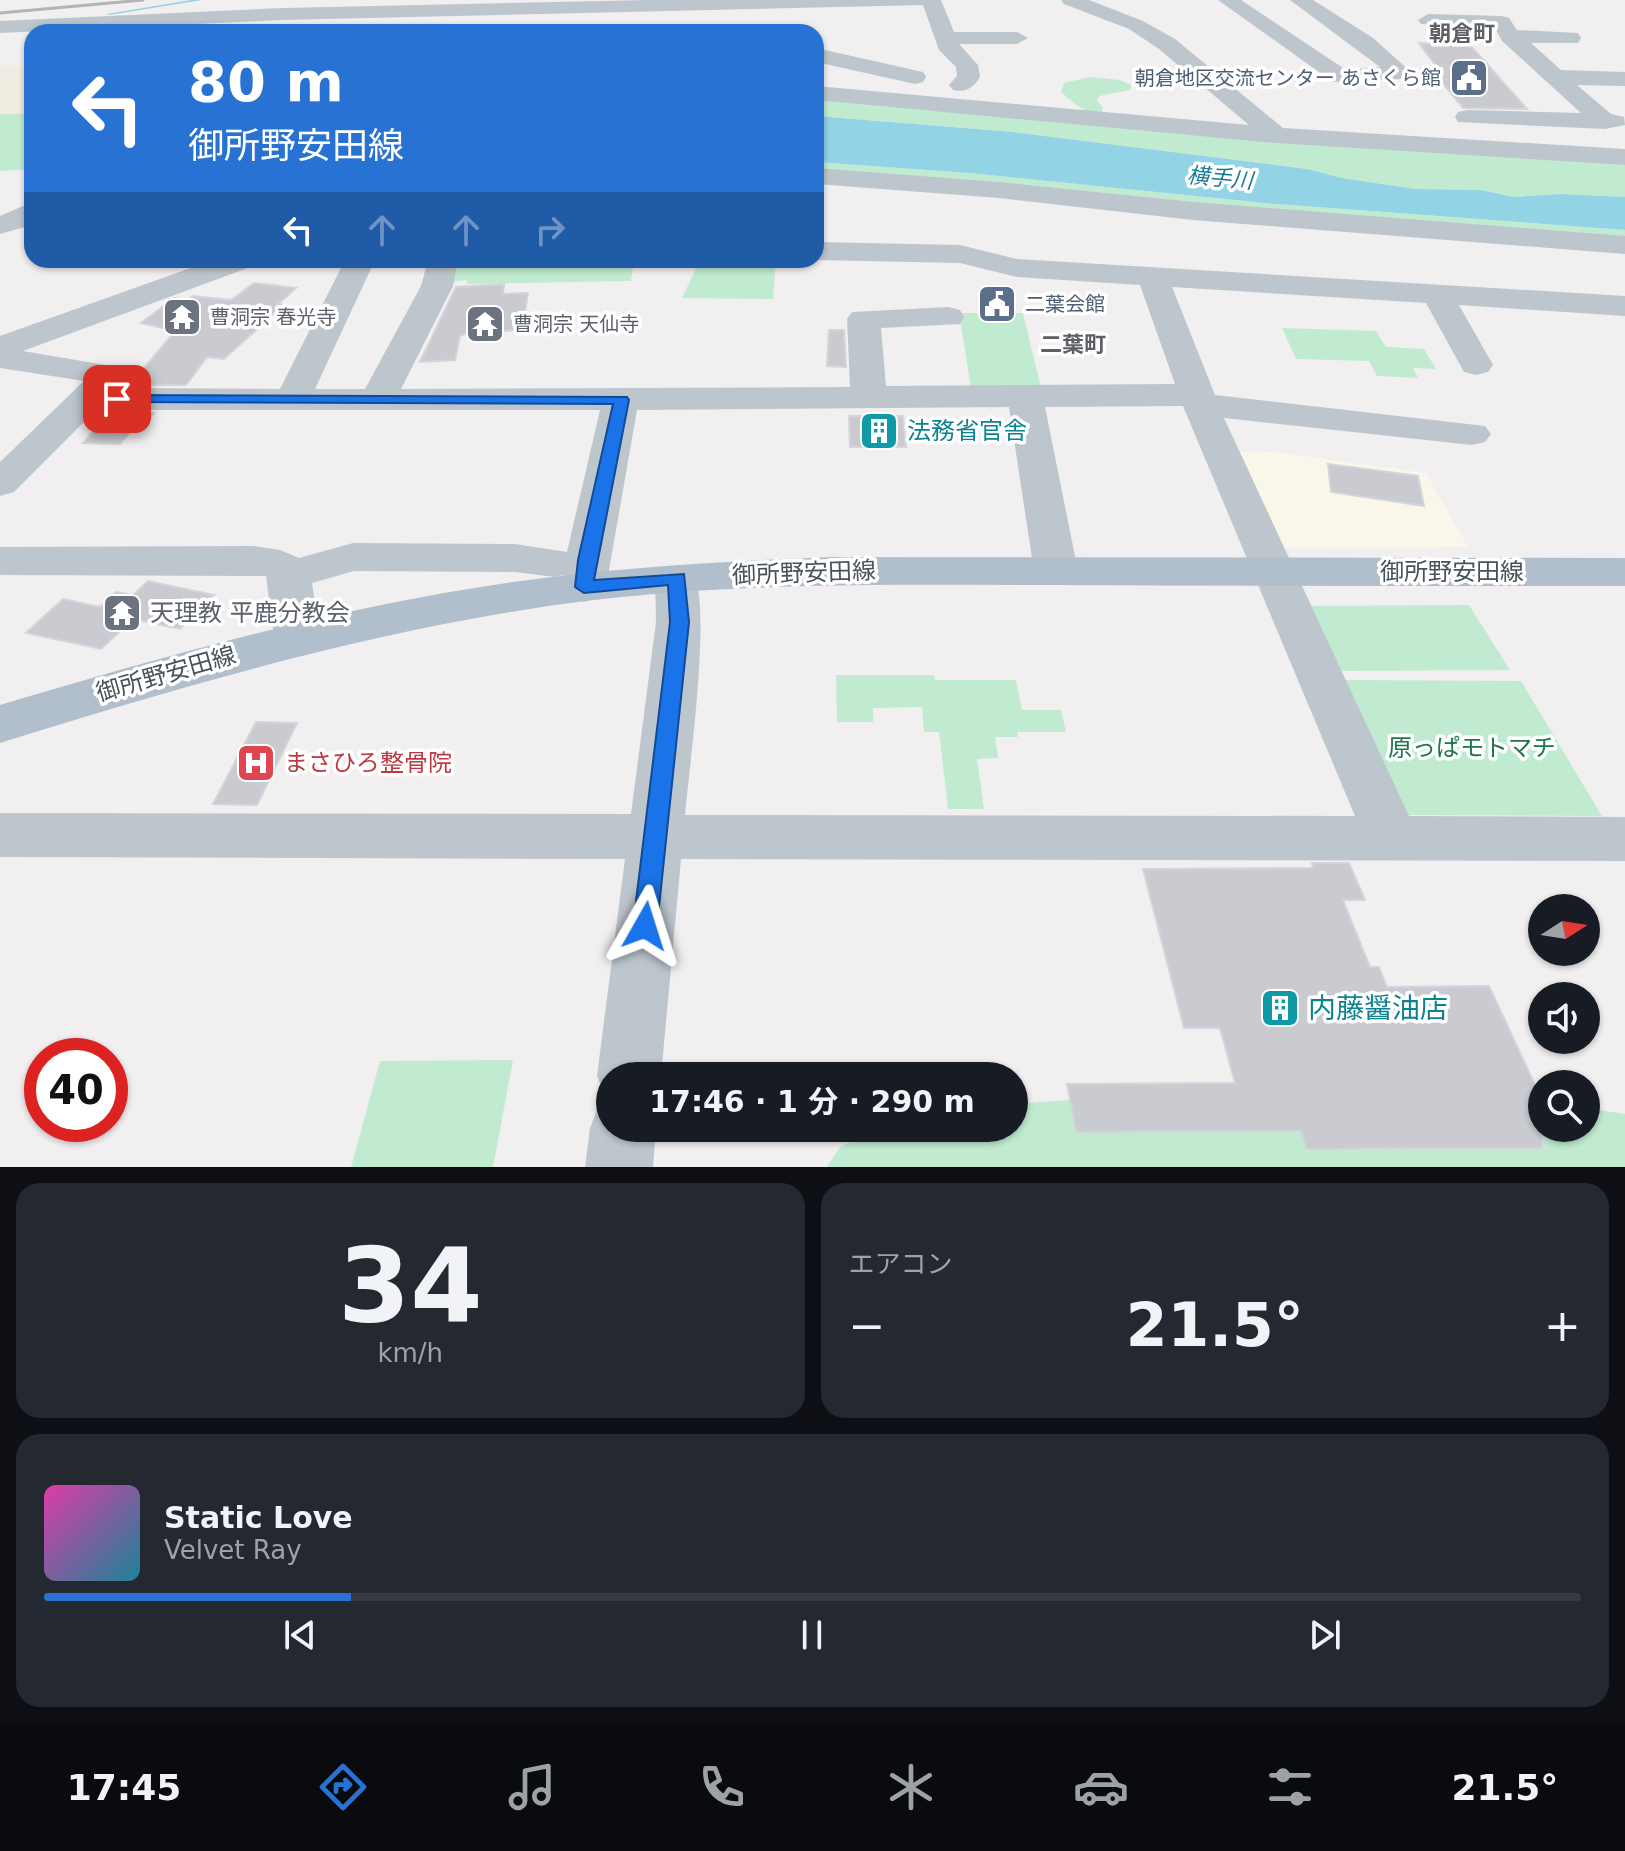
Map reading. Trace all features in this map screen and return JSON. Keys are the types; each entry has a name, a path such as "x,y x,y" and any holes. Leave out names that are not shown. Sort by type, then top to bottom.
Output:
{"main road":[{"name":"御所野安田線","path":"0,724 112,688 297,637 570,575 677,579 833,571 1625,572"}],"street":[{"path":"57,24 178,17 608,4 656,9 919,0"},
{"path":"931,0 950,50 967,65 969,77 961,85"},
{"path":"1071,0 1136,25 1195,66 1276,135"},
{"path":"1228,0 1341,77 1400,72 1365,43 1300,0"},
{"path":"584,24 656,9 676,24"},
{"path":"1428,20 1502,22 1510,36 1555,77 1615,122"},
{"path":"1090,31 1136,25"},
{"path":"0,27 22,26"},
{"path":"1510,36 1570,38"},
{"path":"945,38 1017,38"},
{"path":"824,57 1014,95 1074,111 1086,118"},
{"path":"1555,77 1625,79"},
{"path":"824,94 1276,135 1625,157"},
{"path":"1467,117 1615,122"},
{"path":"824,177 968,187 1222,214 1625,245"},
{"path":"0,225 24,217"},
{"path":"825,258 960,254 1017,268 1137,252 1330,261 1437,294 1625,306"},
{"path":"1137,252 1392,838"},
{"path":"8,348 221,268"},
{"path":"292,400 356,268"},
{"path":"377,401 437,286 441,268"},
{"path":"1437,294 1476,365"},
{"path":"0,316 8,348"},
{"path":"869,397 864,319 948,317"},
{"path":"0,484 111,375 8,348"},
{"path":"1025,396 1056,571"},
{"path":"88,399 377,401 1025,396 1200,400 1472,434"},
{"path":"289,575 353,557 515,558 570,575 587,560 621,400"},
{"path":"0,561 254,560 280,564 289,575 297,637"},
{"path":"631,1062 679,622 677,579"},
{"path":"0,835 1392,838 1619,849"},
{"path":"619,1167 622,1142"}],"shaded area":[{"path":"1228,451 1275,452 1426,473 1468,547 1275,548"}],"green space":[{"path":"1090,77 1120,80 1131,85 1130,90 1099,96 1097,100 1103,108 1102,113 1090,112 1061,92 1064,83"},
{"path":"824,94 1625,157 1625,197 1560,194 1514,197 1481,190 1415,189 1342,178 1307,169 1013,132 824,117"},
{"path":"24,113 24,170 0,171 0,114"},
{"path":"824,163 970,173 1265,203 1625,230 1625,245 824,177"},
{"path":"450,268 633,268 631,281 447,282"},
{"path":"696,268 775,268 773,299 682,298"},
{"path":"959,313 1023,313 1041,388 971,388"},
{"path":"1282,328 1376,331 1386,347 1424,349 1436,369 1413,368 1418,378 1377,376 1369,361 1296,359"},
{"path":"1469,605 1510,670 1336,671 1305,606"},
{"path":"836,675 934,675 935,680 1016,680 1022,710 1061,710 1066,732 1018,732 1018,737 995,737 998,758 977,759 984,809 948,809 939,732 924,732 922,707 873,708 873,722 837,722"},
{"name":"原っぱモトマチ","path":"1341,680 1521,681 1602,816 1401,815"},
{"path":"513,1060 493,1167 351,1167 380,1061"},
{"path":"1167,1093 1528,1127 1528,1142 1600,1142 1600,1110 1625,1114 1625,1167 827,1167 840,1147 850,1142 1028,1142 1028,1103"}],"sand":[{"path":"0,66 24,66 24,113 0,114"}],"water":[{"name":"横手川","path":"824,117 1013,132 1307,169 1342,178 1415,189 1481,190 1514,197 1560,194 1625,197 1625,230 1265,203 970,173 824,163"}],"building":[{"name":"朝倉地区交流センター あさくら館","path":"1419,43 1470,45 1527,109 1463,108 1432,70 1439,70"},
{"path":"254,283 296,288 278,304 284,305 224,359 207,357 186,385 130,385 175,331 141,323 174,298 188,300 193,296 231,300"},
{"name":"曹洞宗 天仙寺","path":"504,284 503,294 528,293 522,330 466,333 460,336 455,360 420,362 456,287"},
{"path":"829,330 844,330 846,367 827,366"},
{"path":"108,413 154,413 139,431 132,430 120,444 83,443"},
{"name":"法務省官舎","path":"849,416 903,416 906,447 850,447"},
{"path":"1328,464 1418,476 1424,506 1331,492"},
{"name":"天理教 平鹿分教会","path":"148,581 214,595 180,629 133,619 101,649 26,633 63,599 100,607 116,592 133,595"},
{"name":"まさひろ整骨院","path":"256,722 297,723 257,805 213,804"},
{"name":"内藤醤油店","path":"1312,863 1349,863 1365,900 1343,900 1370,967 1379,967 1387,987 1489,986 1528,1070 1528,1142 1542,1142 1542,1148 1306,1149 1301,1131 1076,1132 1067,1084 1235,1083 1220,1028 1184,1028 1143,869 1313,868"}],"waterway":[{"path":"109,14 200,0"}],"railway":[{"path":"0,13 143,0"}],"place":[{"name":"朝倉地区交流センター あさくら館","path":"1469,78"},
{"name":"二葉会館","path":"997,304"},
{"name":"曹洞宗 春光寺","path":"182,317"},
{"name":"曹洞宗 天仙寺","path":"485,324"},
{"name":"法務省官舎","path":"879,431"},
{"name":"天理教 平鹿分教会","path":"122,613"},
{"name":"まさひろ整骨院","path":"256,763"},
{"name":"内藤醤油店","path":"1280,1008"}],"district":[{"name":"朝倉町","path":"1462,33"},
{"name":"二葉町","path":"1073,344"}],"route":[{"path":"117,399 621,400 584,587 677,579 679,622 645,926"}]}
